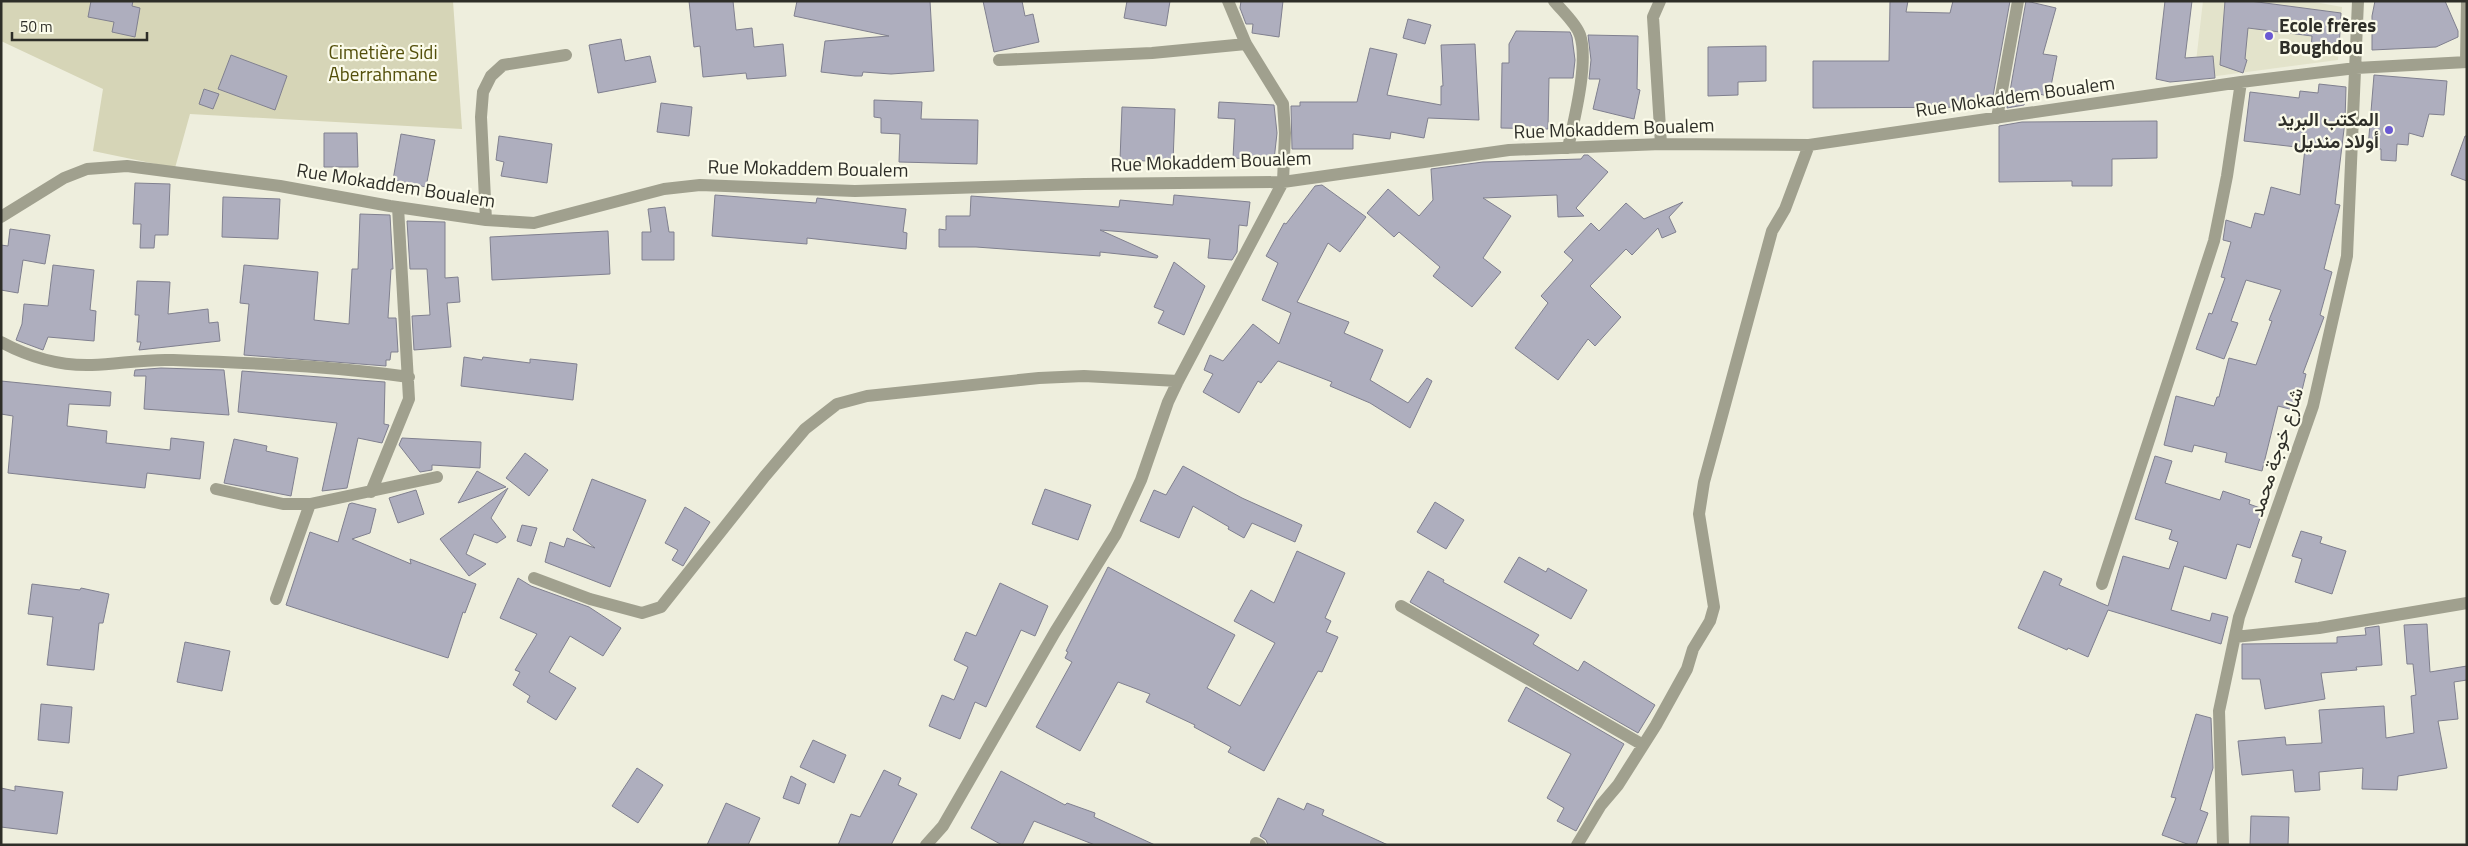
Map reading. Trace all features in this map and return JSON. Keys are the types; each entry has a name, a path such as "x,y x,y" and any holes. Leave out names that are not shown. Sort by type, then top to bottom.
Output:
{"street":[{"path":"926,845 943,826 1056,632 1116,534 1140,480 1168,402 1283,182 1285,133 1283,104 1246,44 1228,1"},
{"path":"1554,1 1578,31 1583,63 1568,148"},
{"path":"1660,1 1653,18 1661,144"},
{"path":"1997,118 2018,1"},
{"name":"شارع خوجة محمد","path":"2223,845 2219,711 2239,617 2313,406 2347,256 2358,1"},
{"path":"2466,62 2467,1"},
{"path":"999,60 1152,53 1246,44"},
{"path":"486,220 481,117 483,92 492,76 503,65 566,55"},
{"name":"Rue Mokaddem Boualem","path":"1,216 64,178 87,169 126,166 280,186 398,207 486,220 534,223 664,189 700,185 855,191 1104,184 1283,182 1509,150 1661,144 1809,145 2241,82 2356,68 2466,62"},
{"path":"2102,584 2214,241 2228,176 2241,82"},
{"path":"1577,845 1601,805 1618,785 1687,670 1692,649 1710,621 1714,607 1712,587 1699,514 1704,482 1772,231 1785,209 1809,145"},
{"path":"371,492 409,399 398,207"},
{"path":"1,342 26,355 73,364 91,365 142,359 365,371 409,376"},
{"path":"534,578 590,599 642,613 661,607 764,476 805,428 837,404 867,396 1039,378 1084,376 1178,381"},
{"path":"216,489 283,504 310,504 437,477"},
{"path":"276,599 310,504"},
{"path":"2235,638 2319,628 2467,603"},
{"path":"1401,606 1642,745"}],"shaded area":[{"name":"Ecole frères Boughdou","path":"2203,1 2309,1 2342,7 2338,60 2194,79"}],"green space":[{"name":"Cimetière Sidi Aberrahmane","path":"1,1 453,1 462,129 190,114 175,168 93,151 103,89 1,41"}],"building":[{"path":"91,1 133,1 132,6 140,8 135,37 112,32 114,22 88,17"},
{"path":"689,1 733,1 736,30 752,28 754,47 783,44 786,76 747,79 746,73 703,77 700,46 694,47"},
{"path":"797,1 930,1 934,71 891,74 863,72 862,76 821,72 825,41 889,36 794,16"},
{"path":"983,1 1022,1 1025,16 1033,14 1039,42 994,52"},
{"path":"1127,1 1170,1 1166,26 1124,18"},
{"path":"1241,1 1283,1 1279,37 1252,33 1253,24 1246,24 1240,8"},
{"path":"1890,1 1908,1 1906,12 1950,13 1953,1 2010,1 1991,107 1813,108 1813,61 1889,61"},
{"path":"2026,1 2056,8 2043,54 2057,56 2049,96 2027,92 2024,105 2007,108"},
{"path":"2165,1 2192,1 2185,58 2213,56 2215,78 2170,82 2156,79"},
{"path":"2225,1 2250,1 2341,13 2339,50 2311,50 2312,36 2248,28 2245,59 2247,60 2243,73 2220,65"},
{"path":"2375,1 2445,1 2458,31 2458,37 2436,47 2372,50 2372,16"},
{"path":"1408,19 1431,25 1425,44 1403,38"},
{"path":"1516,31 1570,32 1572,37 1575,60 1573,78 1549,78 1548,129 1501,128 1502,63 1509,63 1509,44"},
{"path":"1588,35 1638,36 1637,89 1640,90 1634,119 1593,109 1600,79 1589,79 1591,60"},
{"path":"621,39 625,61 650,56 656,82 598,93 589,45"},
{"path":"1475,44 1479,120 1428,118 1424,138 1391,132 1390,139 1353,134 1353,149 1292,149 1291,106 1300,106 1300,102 1357,102 1370,48 1397,54 1387,95 1441,105 1441,86 1443,86 1441,45"},
{"path":"1766,46 1766,81 1738,82 1738,95 1708,96 1708,47"},
{"path":"231,55 287,76 275,110 218,89"},
{"name":"المكتب البريد أولاد منديل","path":"2374,75 2447,81 2444,115 2429,114 2423,137 2409,133 2408,145 2397,144 2396,161 2381,160 2381,149 2368,148"},
{"path":"2319,84 2346,87 2345,121 2335,204 2340,205 2324,269 2332,272 2320,315 2324,317 2303,373 2306,374 2297,411 2278,406 2262,471 2225,462 2227,453 2194,445 2192,452 2164,445 2176,396 2214,406 2217,397 2219,397 2229,358 2256,365 2272,321 2269,320 2281,290 2246,280 2231,321 2238,323 2224,359 2196,349 2209,313 2212,314 2225,278 2221,277 2231,242 2223,240 2226,220 2251,228 2255,213 2264,215 2271,187 2300,195 2305,148 2244,141 2250,92 2299,98 2300,91 2318,93"},
{"path":"204,89 219,94 213,109 199,104"},
{"path":"874,100 922,102 921,119 978,120 977,164 899,162 900,134 881,133 881,118 874,117"},
{"path":"1219,102 1274,105 1277,133 1274,160 1233,158 1235,119 1218,118"},
{"path":"661,103 692,107 689,136 657,132"},
{"path":"1122,107 1175,109 1173,162 1120,160"},
{"path":"2157,121 2157,158 2112,159 2112,186 2072,186 2072,181 1999,182 1999,126 2022,122"},
{"path":"324,133 357,133 358,167 324,167"},
{"path":"401,134 435,140 426,187 393,180"},
{"path":"499,136 552,144 547,183 501,176 504,162 496,160"},
{"path":"2465,136 2467,136 2467,181 2451,175"},
{"path":"1584,155 1588,155 1608,172 1576,208 1584,216 1558,217 1557,195 1483,198 1511,216 1483,258 1501,272 1472,307 1433,276 1440,267 1399,232 1394,237 1367,213 1388,189 1419,216 1433,200 1431,169 1483,162 1581,159"},
{"path":"135,183 170,184 168,235 155,235 154,248 140,248 141,224 133,224"},
{"path":"1322,185 1366,217 1340,252 1328,243 1297,302 1349,322 1344,333 1383,350 1370,380 1408,403 1427,378 1432,381 1410,428 1370,403 1330,386 1332,382 1278,361 1261,383 1258,381 1239,413 1203,392 1213,374 1204,370 1210,355 1223,361 1253,324 1279,344 1291,313 1262,300 1278,263 1266,256 1284,223 1286,224 1315,186"},
{"path":"715,195 816,203 817,198 906,209 903,232 907,233 906,249 807,238 807,244 712,236"},
{"path":"1174,195 1250,202 1247,226 1239,225 1237,252 1232,260 1208,258 1210,239 1100,230 1158,256 1157,258 1100,252 1100,256 976,247 939,247 939,229 946,230 946,216 970,216 971,196 1119,207 1120,200 1173,205"},
{"path":"223,197 280,199 278,239 222,237"},
{"path":"1683,202 1669,217 1676,232 1662,238 1658,228 1632,255 1626,249 1590,286 1621,317 1595,346 1588,339 1558,380 1515,348 1548,303 1541,296 1573,260 1564,252 1591,223 1599,231 1626,203 1644,219"},
{"path":"665,207 669,232 674,232 674,260 642,260 642,232 651,232 648,209"},
{"path":"360,214 390,215 393,269 391,269 388,318 396,318 398,352 391,352 390,360 386,360 386,366 244,355 249,304 240,303 244,265 318,272 314,320 349,324 352,269 358,269"},
{"path":"407,221 445,222 445,278 458,277 460,302 447,303 451,347 414,350 412,316 430,315 427,269 410,269"},
{"path":"10,229 50,235 45,264 23,260 18,293 1,290 1,245 8,246"},
{"path":"608,231 610,274 492,280 490,237"},
{"path":"1174,262 1205,286 1184,335 1158,323 1164,311 1154,307"},
{"path":"53,265 94,270 90,310 96,311 94,341 48,337 43,350 16,340 22,324 24,304 48,306"},
{"path":"137,281 170,282 168,314 208,309 209,323 218,322 220,341 139,350 141,342 137,342 139,315 135,315"},
{"path":"464,357 482,360 483,357 530,363 530,359 577,364 573,400 461,386"},
{"path":"161,368 224,370 229,415 144,409 146,376 134,376 135,370"},
{"path":"242,371 385,382 384,424 389,425 382,443 358,438 347,488 322,491 337,423 238,412"},
{"path":"1,381 111,392 110,406 69,404 67,426 107,431 106,443 170,450 171,438 204,442 200,479 147,473 145,488 8,473 13,416 1,414"},
{"path":"402,438 481,442 480,468 432,465 432,470 420,472 399,445"},
{"path":"234,439 267,446 266,451 298,458 291,496 224,483"},
{"path":"525,453 548,470 529,496 506,478"},
{"path":"2155,456 2172,461 2165,483 2220,500 2223,491 2250,500 2249,504 2263,509 2250,548 2237,544 2226,579 2184,566 2171,610 2210,621 2212,613 2228,617 2221,644 2108,610 2088,657 2068,648 2067,650 2018,628 2044,571 2062,579 2059,585 2108,606 2123,556 2169,569 2178,542 2169,539 2172,530 2135,519"},
{"path":"1183,466 1242,498 1302,525 1295,542 1252,523 1244,538 1193,506 1179,538 1140,521 1154,490 1166,495"},
{"path":"477,471 506,487 458,503"},
{"path":"592,479 646,500 610,587 545,562 550,542 564,547 567,538 595,548 573,530"},
{"path":"508,488 491,518 506,537 497,543 474,534 466,554 486,564 469,576 440,539"},
{"path":"1045,489 1091,505 1078,540 1032,524"},
{"path":"416,490 424,514 398,523 389,498"},
{"path":"1435,502 1464,520 1446,549 1417,532"},
{"path":"352,503 376,509 370,533 352,539 411,564 410,559 476,584 465,613 463,612 448,658 286,605 310,532 338,542 349,504"},
{"path":"685,507 710,522 683,566 672,560 678,550 665,543"},
{"path":"522,525 537,528 531,546 517,541"},
{"path":"2301,531 2322,537 2320,543 2346,551 2332,594 2295,582 2302,559 2292,556"},
{"path":"1297,551 1345,573 1325,618 1331,621 1326,632 1338,637 1322,672 1318,671 1264,771 1228,752 1231,747 1194,727 1195,725 1146,702 1150,694 1118,682 1080,751 1036,727 1072,662 1065,658 1068,652 1066,651 1108,567 1235,635 1207,688 1240,706 1275,643 1234,621 1251,590 1274,603"},
{"path":"1519,557 1546,572 1548,568 1587,590 1571,619 1504,582"},
{"path":"1428,571 1444,580 1443,582 1539,635 1533,644 1578,671 1584,661 1655,705 1638,733 1410,602"},
{"path":"518,578 531,586 589,607 621,628 603,656 570,636 549,672 576,688 556,720 527,702 530,696 513,685 520,672 515,670 537,634 500,618"},
{"path":"1000,583 1048,606 1035,636 1021,630 986,707 975,702 960,739 929,726 942,695 954,700 968,667 954,660 966,632 976,636"},
{"path":"32,584 80,590 81,588 109,594 103,623 99,623 94,670 47,665 53,617 28,614"},
{"path":"2427,624 2430,672 2467,666 2467,680 2454,682 2458,719 2438,721 2447,768 2398,776 2397,790 2362,789 2363,768 2319,772 2320,790 2295,792 2293,770 2242,775 2238,741 2285,737 2286,745 2322,743 2319,710 2384,706 2386,738 2414,733 2411,696 2416,695 2413,664 2407,664 2404,625"},
{"path":"2379,626 2382,665 2356,667 2357,670 2321,673 2325,699 2265,709 2260,679 2242,679 2242,644 2337,643 2337,637 2366,635 2365,628"},
{"path":"185,642 230,651 222,691 177,682"},
{"path":"1526,687 1624,744 1576,831 1557,821 1564,808 1547,798 1571,754 1508,721"},
{"path":"41,704 72,707 69,743 38,740"},
{"path":"2196,714 2211,718 2213,768 2200,810 2208,813 2196,845 2190,845 2162,835 2176,798 2171,797"},
{"path":"813,740 846,755 834,783 800,767"},
{"path":"637,768 663,785 638,823 612,806"},
{"path":"884,770 901,778 898,785 917,794 891,845 838,845 851,814 860,817"},
{"path":"1001,771 1065,805 1067,803 1095,813 1094,817 1155,845 1095,845 1034,821 1022,845 1002,845 971,828"},
{"path":"791,776 806,784 799,804 783,798"},
{"path":"15,786 63,792 57,834 1,827 1,788 15,791"},
{"path":"1278,798 1304,810 1307,803 1324,810 1322,815 1388,845 1268,845 1266,840 1260,836"},
{"path":"726,803 760,818 748,845 707,845"},
{"path":"2251,816 2289,817 2288,845 2250,845"}],"place":[{"name":"Ecole frères Boughdou","path":"2269,36"},
{"name":"المكتب البريد أولاد منديل","path":"2389,130"}]}
